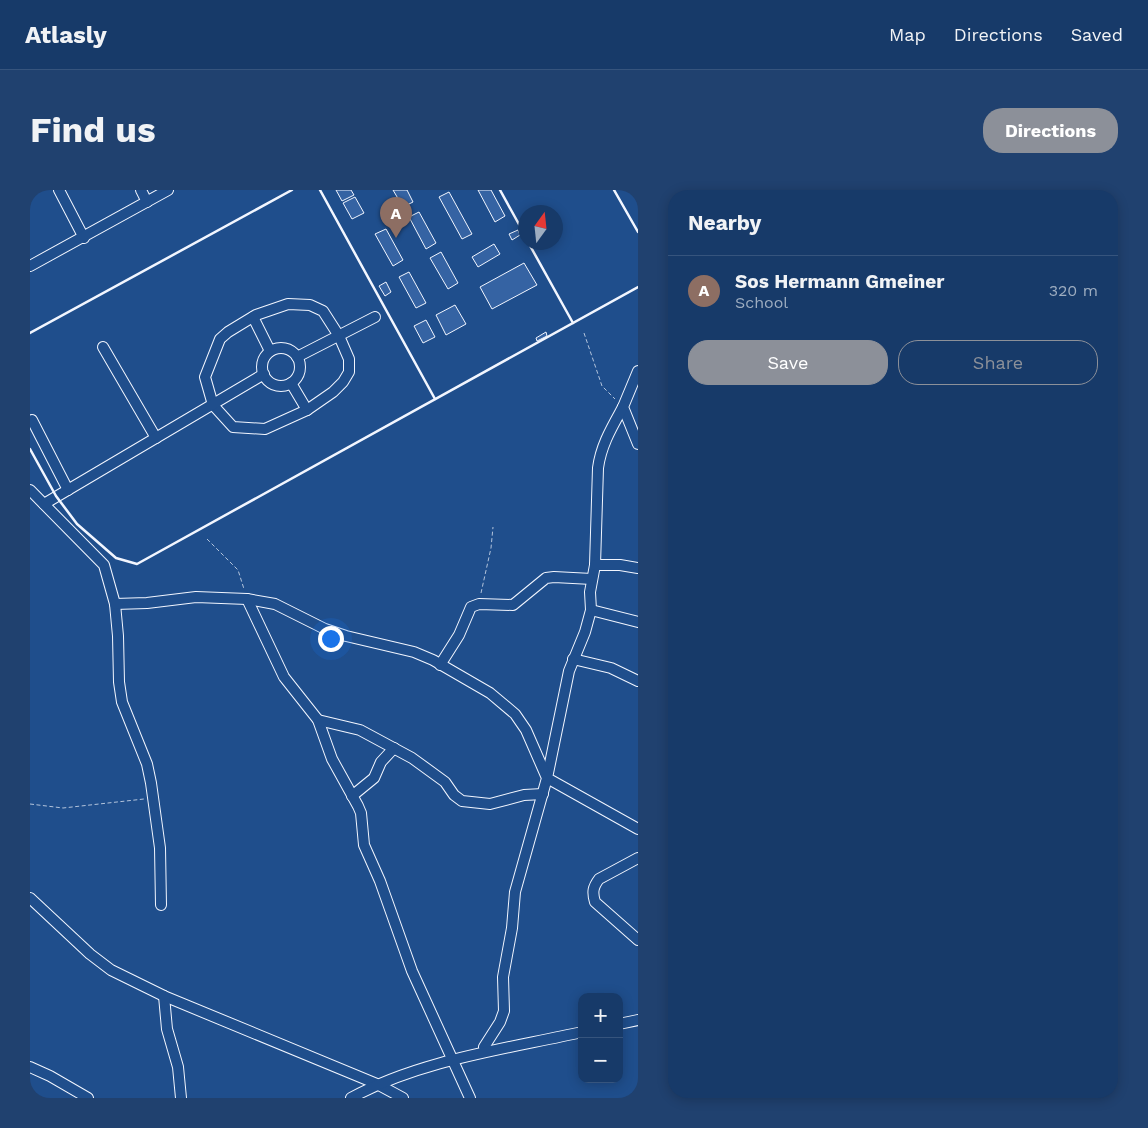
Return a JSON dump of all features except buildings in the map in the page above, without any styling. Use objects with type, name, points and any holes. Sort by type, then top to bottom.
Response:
[{"type":"street","points":[[59,190],[84,238]]},
{"type":"street","points":[[141,190],[147,202]]},
{"type":"street","points":[[30,266],[84,238],[168,190]]},
{"type":"street","points":[[288,304],[310,305],[324,311],[339,336],[349,359],[349,372],[343,382],[333,392],[307,410],[265,429],[233,427],[213,405],[204,377],[220,339],[252,317],[288,304]]},
{"type":"street","points":[[252,317],[270,352]]},
{"type":"street","points":[[297,357],[375,317]]},
{"type":"street","points":[[104,347],[156,438]]},
{"type":"street","points":[[282,348],[288,349],[297,357],[300,362],[298,374],[290,383],[279,386],[273,384],[264,374],[263,362],[270,352],[282,348]]},
{"type":"street","points":[[484,1047],[500,1022],[504,1011],[503,977],[512,928],[515,892],[547,778],[573,659],[585,632],[591,610],[590,592],[595,565],[599,455],[623,407],[638,371]]},
{"type":"street","points":[[44,504],[264,374]]},
{"type":"street","points":[[290,383],[307,410]]},
{"type":"street","points":[[623,407],[638,444]]},
{"type":"street","points":[[32,420],[68,490]]},
{"type":"street","points":[[30,490],[104,565],[115,604],[119,682],[122,702],[147,764],[153,798],[160,848],[161,905]]},
{"type":"street","points":[[595,565],[620,565],[638,568]]},
{"type":"street","points":[[440,665],[459,635],[469,609],[473,606],[479,604],[514,605],[542,580],[550,577],[592,579]]},
{"type":"street","points":[[115,604],[146,603],[196,597],[247,599],[275,604],[346,636],[414,652],[490,693],[515,714],[526,730],[547,778],[638,829]]},
{"type":"street","points":[[247,599],[284,677],[318,720],[332,759],[361,813],[363,841],[380,881],[412,971],[470,1098]]},
{"type":"street","points":[[591,610],[638,622]]},
{"type":"street","points":[[573,659],[610,668],[638,681]]},
{"type":"street","points":[[318,720],[360,730],[412,758],[435,773],[462,802],[490,804],[524,795],[543,794]]},
{"type":"street","points":[[352,796],[372,780],[381,762],[394,748]]},
{"type":"street","points":[[638,858],[599,879],[594,885],[593,894],[595,902],[638,940]]},
{"type":"street","points":[[30,898],[90,954],[111,970],[164,996],[377,1084],[403,1098]]},
{"type":"street","points":[[164,996],[167,1029],[178,1067],[181,1098]]},
{"type":"street","points":[[623,1023],[638,1020]]},
{"type":"street","points":[[351,1098],[377,1084],[453,1060],[578,1033]]},
{"type":"street","points":[[30,1067],[88,1098]]},
{"type":"path","points":[[584,334],[602,386],[623,407]]},
{"type":"path","points":[[479,604],[491,548],[493,527]]},
{"type":"path","points":[[206,538],[238,570],[247,599]]},
{"type":"path","points":[[30,804],[63,808],[153,798]]},
{"type":"wall","points":[[30,333],[292,190]]},
{"type":"wall","points":[[320,190],[435,399]]},
{"type":"wall","points":[[500,190],[518,223]]},
{"type":"wall","points":[[614,190],[638,232]]},
{"type":"wall","points":[[532,250],[573,323]]},
{"type":"wall","points":[[30,449],[56,496],[77,524],[116,558],[137,564],[638,287]]},
{"type":"place","name":"Sos Hermann Gmeiner","points":[[396,238]]}]
